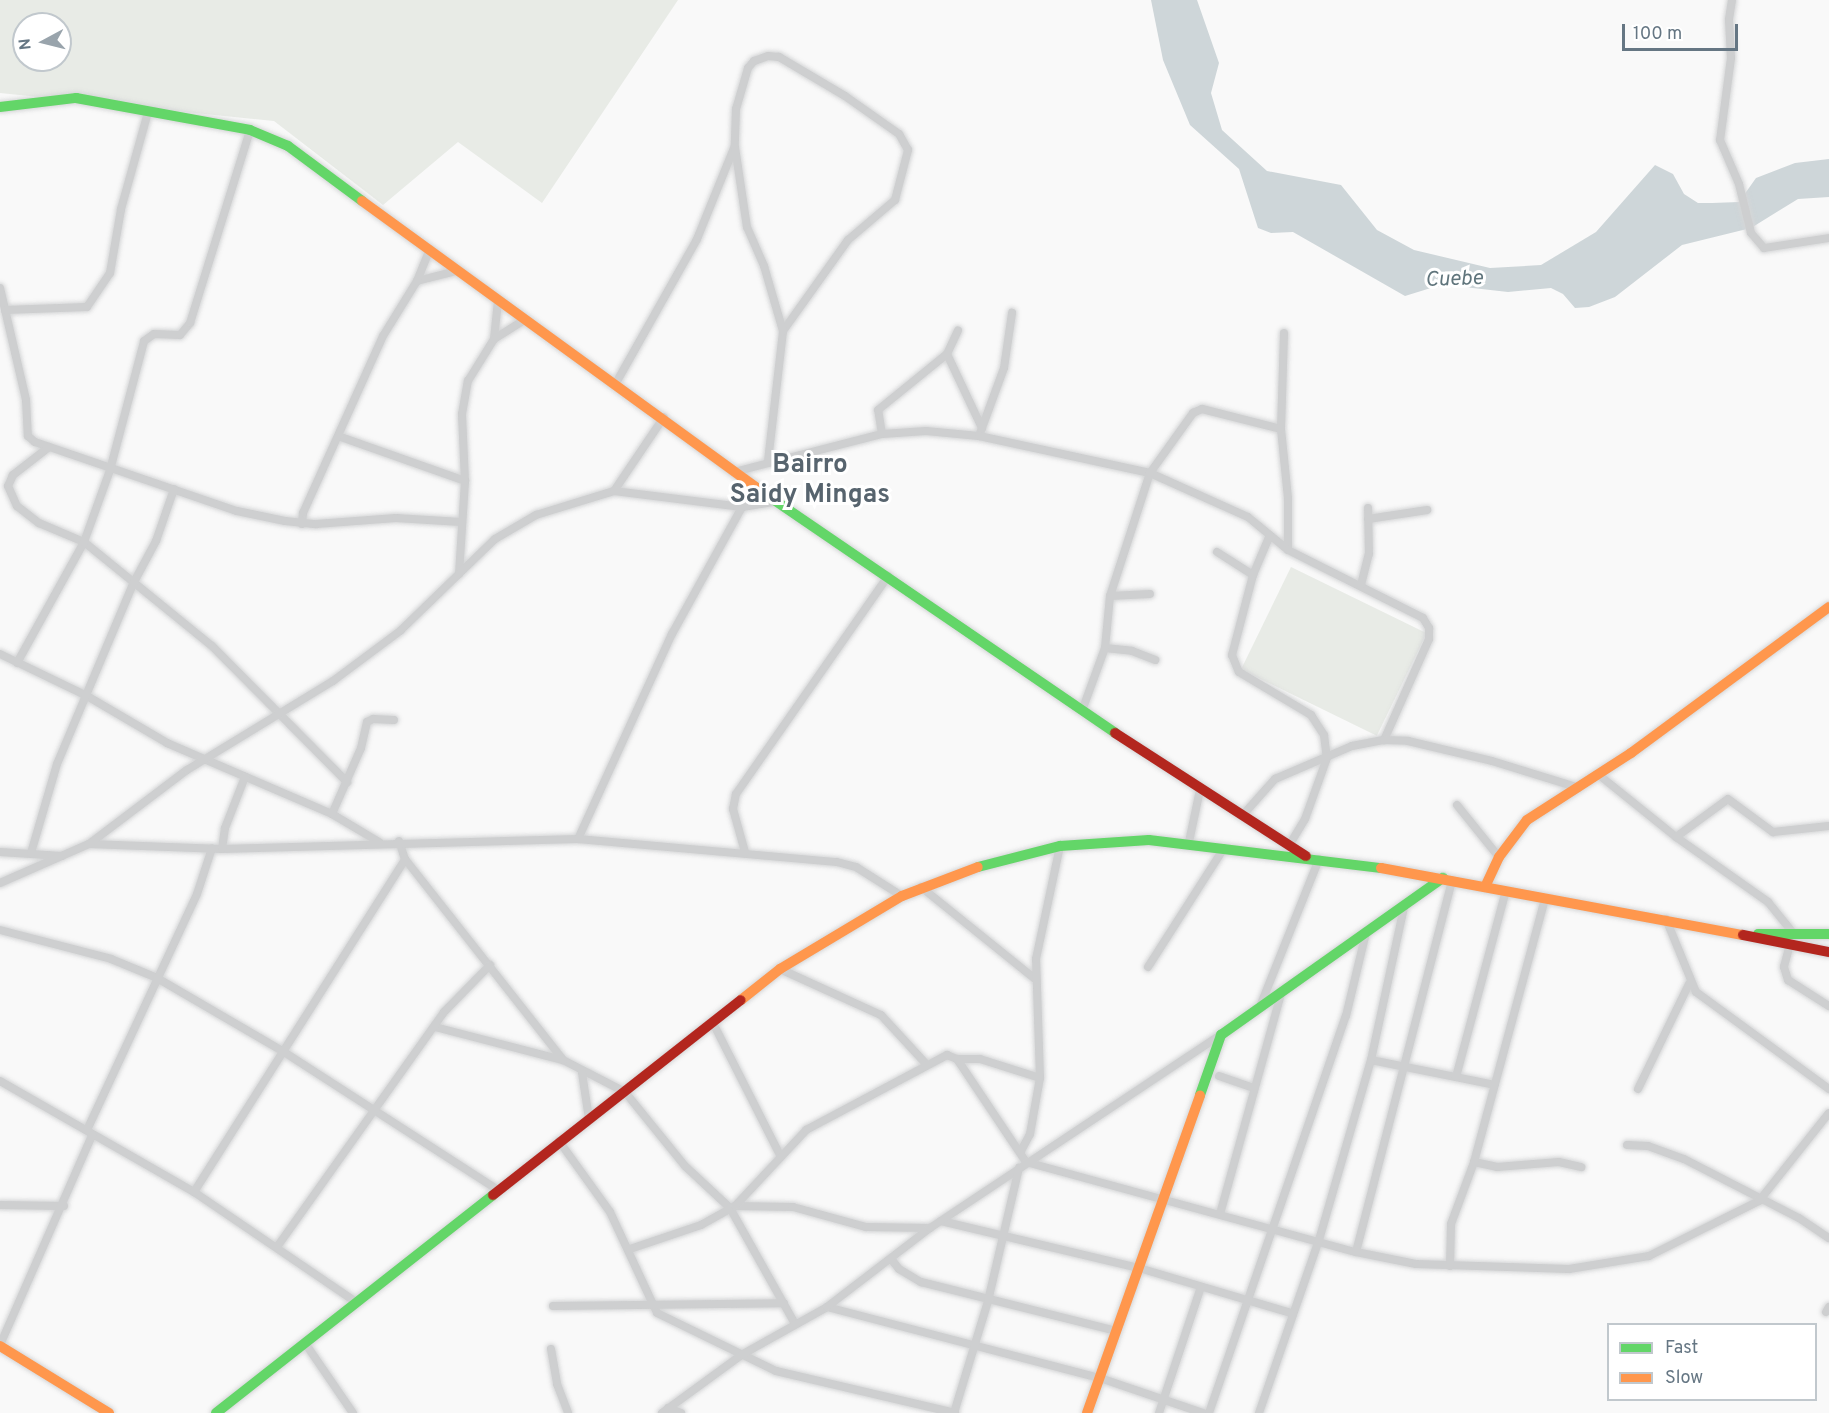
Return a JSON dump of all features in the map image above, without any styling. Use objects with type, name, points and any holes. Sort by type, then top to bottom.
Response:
[{"type":"street","points":[[1732,0],[1729,20],[1731,58],[1719,130],[1722,147],[1739,184],[1751,233],[1764,248],[1829,238]]},
{"type":"street","points":[[768,460],[783,331],[764,266],[747,227],[735,147],[736,109],[748,68],[754,61],[768,56],[779,57],[845,96],[906,143],[906,165],[895,200],[849,240],[783,331]]},
{"type":"street","points":[[0,107],[64,97],[250,130],[288,146],[429,252],[664,417],[775,502],[1083,708],[1200,790],[1306,856]]},
{"type":"street","points":[[5,310],[87,308],[110,273],[121,209],[148,112]]},
{"type":"street","points":[[17,663],[84,542],[110,470],[144,342],[154,334],[180,335],[190,323],[250,130]]},
{"type":"street","points":[[616,383],[697,239],[735,147]]},
{"type":"street","points":[[302,524],[303,513],[383,336],[417,280],[429,252]]},
{"type":"street","points":[[417,280],[456,271]]},
{"type":"street","points":[[0,288],[26,400],[28,436],[110,470],[237,511],[285,521],[302,524],[396,518],[461,522]]},
{"type":"street","points":[[459,574],[465,481],[462,414],[468,381],[494,339],[498,301]]},
{"type":"street","points":[[979,436],[1004,368],[1012,313]]},
{"type":"street","points":[[494,339],[524,320]]},
{"type":"street","points":[[882,434],[878,410],[947,354],[958,330]]},
{"type":"street","points":[[1284,333],[1281,429],[1288,498],[1288,550]]},
{"type":"street","points":[[947,354],[982,428]]},
{"type":"street","points":[[1083,708],[1105,648],[1110,596],[1150,473],[1197,409],[1281,429]]},
{"type":"street","points":[[614,491],[664,417]]},
{"type":"street","points":[[734,472],[768,460],[882,434],[926,431],[979,436],[1150,473],[1248,517],[1288,550],[1362,585],[1423,618],[1429,628],[1429,639],[1384,740]]},
{"type":"street","points":[[338,436],[465,481]]},
{"type":"street","points":[[50,447],[13,475],[9,494],[17,506],[39,523],[84,542],[212,646],[339,771],[347,782]]},
{"type":"street","points":[[31,853],[57,764],[134,582],[156,541],[174,489]]},
{"type":"street","points":[[0,883],[89,844],[119,817],[205,760],[281,716],[400,631],[495,539],[521,523],[567,503],[614,491],[742,507],[775,502]]},
{"type":"street","points":[[578,838],[672,634],[742,507]]},
{"type":"street","points":[[1362,585],[1368,555],[1368,508]]},
{"type":"street","points":[[1368,519],[1427,510]]},
{"type":"street","points":[[285,521],[303,513]]},
{"type":"street","points":[[1270,535],[1253,575],[1232,655],[1239,672],[1311,715],[1324,735],[1326,758],[1305,819],[1290,844]]},
{"type":"street","points":[[1217,552],[1253,575]]},
{"type":"street","points":[[745,852],[732,809],[736,794],[888,576]]},
{"type":"street","points":[[1110,596],[1150,594]]},
{"type":"street","points":[[1485,887],[1498,857],[1527,820],[1599,775],[1829,607]]},
{"type":"street","points":[[1105,648],[1132,651],[1155,660]]},
{"type":"street","points":[[0,654],[87,696],[167,743],[332,814],[380,843]]},
{"type":"street","points":[[332,814],[353,770],[367,722],[373,718],[394,720]]},
{"type":"street","points":[[1242,816],[1275,779],[1352,746],[1384,740],[1408,741],[1481,759],[1580,788]]},
{"type":"street","points":[[339,771],[353,770]]},
{"type":"street","points":[[1599,775],[1676,837],[1768,902],[1793,933]]},
{"type":"street","points":[[222,849],[225,828],[245,777]]},
{"type":"street","points":[[1189,842],[1200,790]]},
{"type":"street","points":[[1676,837],[1728,799],[1773,832],[1829,826]]},
{"type":"street","points":[[1457,805],[1498,857]]},
{"type":"street","points":[[89,844],[222,849],[399,841],[578,838],[837,862],[856,867],[902,896]]},
{"type":"street","points":[[216,1413],[780,969],[902,896],[970,869],[1060,846],[1149,840],[1189,842],[1306,856],[1447,879],[1545,899],[1666,919],[1829,952]]},
{"type":"street","points":[[399,841],[405,859],[563,1060],[582,1073],[625,1092],[686,1166],[732,1207],[795,1324]]},
{"type":"street","points":[[1021,1151],[1030,1134],[1040,1078],[1035,980],[1040,937],[1060,846]]},
{"type":"street","points":[[109,1413],[0,1345],[64,1206],[89,1133],[157,978],[197,894],[212,848]]},
{"type":"street","points":[[1148,968],[1224,848]]},
{"type":"street","points":[[0,852],[64,856]]},
{"type":"street","points":[[194,1192],[405,859]]},
{"type":"street","points":[[1261,1004],[1320,859]]},
{"type":"street","points":[[665,1411],[743,1353],[827,1307],[892,1260],[930,1228],[1026,1162],[1221,1035],[1282,989],[1447,879]]},
{"type":"street","points":[[1356,1252],[1404,1067],[1447,879]]},
{"type":"street","points":[[921,888],[1035,980]]},
{"type":"street","points":[[1456,1077],[1506,891]]},
{"type":"street","points":[[1450,1266],[1451,1224],[1474,1161],[1545,899]]},
{"type":"street","points":[[1259,1413],[1291,1313],[1319,1240],[1371,1060],[1404,908]]},
{"type":"street","points":[[1666,919],[1689,984],[1716,1007],[1829,1089]]},
{"type":"street","points":[[0,930],[100,956],[157,978],[284,1052],[498,1190]]},
{"type":"street","points":[[1209,1413],[1346,1016],[1366,933]]},
{"type":"street","points":[[1793,933],[1784,967],[1788,980],[1829,1006]]},
{"type":"street","points":[[1742,935],[1829,934]]},
{"type":"street","points":[[277,1247],[373,1109],[435,1027],[490,965]]},
{"type":"street","points":[[780,969],[881,1015],[926,1064]]},
{"type":"street","points":[[1638,1089],[1689,984]]},
{"type":"street","points":[[1220,1214],[1282,989]]},
{"type":"street","points":[[713,1023],[780,1155]]},
{"type":"street","points":[[435,1027],[563,1060]]},
{"type":"street","points":[[1087,1413],[1221,1035]]},
{"type":"street","points":[[630,1249],[701,1225],[732,1207],[806,1130],[926,1064],[947,1055],[957,1059],[980,1059],[1040,1078]]},
{"type":"street","points":[[957,1059],[1021,1151],[1026,1162]]},
{"type":"street","points":[[1371,1060],[1495,1085]]},
{"type":"street","points":[[582,1073],[589,1119]]},
{"type":"street","points":[[1219,1076],[1253,1089]]},
{"type":"street","points":[[0,1081],[194,1192],[356,1302]]},
{"type":"street","points":[[1026,1162],[1274,1230],[1319,1240],[1356,1252],[1416,1264],[1450,1266],[1499,1264],[1569,1269],[1617,1264],[1649,1256],[1759,1201],[1829,1113]]},
{"type":"street","points":[[559,1141],[610,1212],[630,1249],[649,1304],[657,1313],[776,1371],[954,1413],[988,1301],[1005,1236],[1019,1168]]},
{"type":"street","points":[[1626,1145],[1648,1146],[1684,1159],[1759,1201],[1800,1218],[1829,1238]]},
{"type":"street","points":[[1474,1161],[1497,1167],[1558,1162],[1581,1167]]},
{"type":"street","points":[[0,1205],[64,1206]]},
{"type":"street","points":[[732,1207],[793,1207],[866,1227],[930,1228]]},
{"type":"street","points":[[941,1221],[1139,1268],[1291,1313]]},
{"type":"street","points":[[892,1260],[915,1280],[988,1301],[1116,1330]]},
{"type":"street","points":[[1159,1413],[1201,1287]]},
{"type":"street","points":[[553,1306],[784,1303]]},
{"type":"street","points":[[827,1307],[1100,1378],[1203,1413]]},
{"type":"street","points":[[304,1343],[353,1413]]},
{"type":"street","points":[[551,1349],[557,1384],[568,1413]]},
{"type":"street","points":[[665,1411],[681,1413]]},
{"type":"shaded area","points":[[0,0],[678,0],[542,203],[458,142],[383,205],[274,121],[0,93]]},
{"type":"shaded area","points":[[1291,567],[1427,633],[1377,736],[1241,669]]},
{"type":"water","name":"Cuebe","points":[[1151,0],[1197,0],[1219,63],[1211,93],[1222,130],[1267,171],[1341,185],[1377,230],[1414,250],[1490,268],[1541,265],[1596,232],[1655,165],[1673,174],[1684,194],[1698,203],[1712,203],[1739,202],[1756,178],[1795,163],[1829,159],[1829,197],[1798,199],[1751,228],[1682,245],[1615,297],[1589,307],[1575,308],[1563,294],[1551,288],[1508,292],[1455,286],[1434,287],[1405,296],[1293,232],[1271,233],[1258,228],[1239,169],[1190,125],[1163,60]]},
{"type":"traffic: fast","points":[[0,107],[76,98],[250,130],[288,146],[362,201]]},
{"type":"traffic: fast","points":[[755,487],[1115,733]]},
{"type":"traffic: fast","points":[[978,867],[1060,846],[1149,840],[1381,868]]},
{"type":"traffic: fast","points":[[1200,1095],[1221,1035],[1443,878]]},
{"type":"traffic: fast","points":[[1758,934],[1829,934]]},
{"type":"traffic: fast","points":[[216,1413],[493,1195]]},
{"type":"traffic: slow","points":[[362,201],[755,487]]},
{"type":"traffic: slow","points":[[1485,887],[1499,857],[1527,820],[1631,753],[1829,607]]},
{"type":"traffic: slow","points":[[741,1000],[780,969],[902,896],[978,867]]},
{"type":"traffic: slow","points":[[1381,868],[1743,935]]},
{"type":"traffic: slow","points":[[1087,1413],[1200,1095]]},
{"type":"traffic: slow","points":[[0,1346],[109,1413]]},
{"type":"traffic: jam","points":[[1115,733],[1306,856]]},
{"type":"traffic: jam","points":[[1743,935],[1829,952]]},
{"type":"traffic: jam","points":[[493,1195],[741,1000]]},
{"type":"district","name":"Bairro Saidy Mingas","points":[[810,481]]}]
